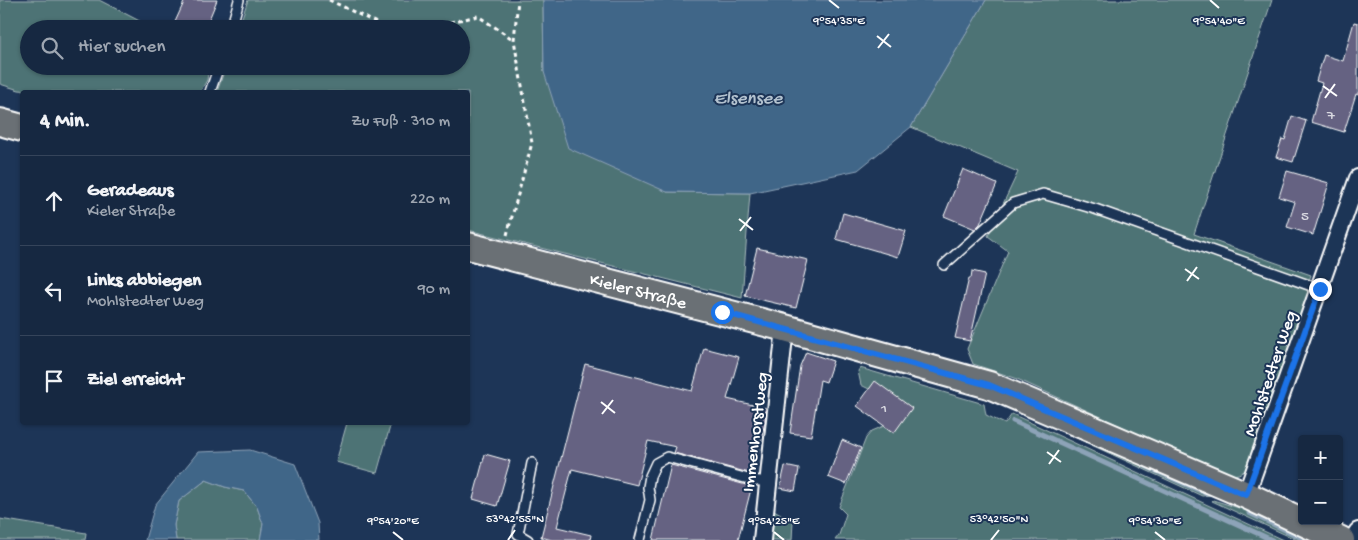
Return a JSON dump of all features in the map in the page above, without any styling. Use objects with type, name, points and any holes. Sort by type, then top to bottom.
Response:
[{"type":"main road","points":[[0,122],[20,127]]},
{"type":"main road","name":"Kieler Straße","points":[[470,247],[786,328],[989,385],[1246,495],[1341,540]]},
{"type":"street","name":"Mohlstedter Weg","points":[[1246,495],[1358,178]]},
{"type":"street","name":"Immenhorstweg","points":[[762,540],[786,328]]},
{"type":"street","points":[[1352,540],[1358,532]]},
{"type":"lane","points":[[233,20],[239,0]]},
{"type":"lane","points":[[211,90],[216,75]]},
{"type":"lane","points":[[944,265],[1013,203],[1043,194],[1095,209],[1320,289]]},
{"type":"lane","points":[[640,540],[650,500],[648,487],[650,476],[656,463],[667,457],[752,480],[768,482]]},
{"type":"lane","points":[[528,540],[518,534],[532,463]]},
{"type":"path","points":[[329,0],[371,20]]},
{"type":"path","points":[[502,255],[532,143],[514,40],[518,0]]},
{"type":"path","points":[[460,20],[478,16],[514,40]]},
{"type":"green space","points":[[0,0],[99,0],[138,20],[20,20],[20,75],[208,75],[201,90],[20,90],[0,84]]},
{"type":"green space","points":[[248,0],[543,0],[544,72],[667,192],[750,193],[742,298],[470,230],[470,90],[218,90],[223,75],[470,75],[470,20],[241,20]]},
{"type":"green space","points":[[986,0],[1272,0],[1194,234],[1311,275],[1306,289],[1310,296],[1248,468],[1241,473],[1236,475],[1227,474],[1015,378],[973,364],[967,349],[1008,251],[988,236],[1018,172],[911,127]]},
{"type":"green space","points":[[860,368],[984,404],[986,415],[1005,424],[1012,414],[1283,540],[835,540],[839,535],[846,514],[839,507],[866,438],[872,431],[884,426],[894,433],[869,389],[861,385],[858,371]]},
{"type":"green space","points":[[994,400],[1212,495],[1202,496]]},
{"type":"green space","points":[[346,425],[390,425],[377,473],[336,462]]},
{"type":"green space","points":[[206,480],[244,491],[257,507],[263,524],[260,540],[176,540],[174,525],[179,501]]},
{"type":"green space","points":[[1213,500],[1239,508],[1243,506],[1320,540],[1297,540]]},
{"type":"green space","points":[[774,510],[793,521],[792,540],[770,540]]},
{"type":"green space","points":[[0,519],[86,533],[85,540],[0,540]]},
{"type":"water","name":"Elsensee","points":[[543,0],[986,0],[911,127],[858,170],[750,193],[667,192],[568,148],[544,72]]},
{"type":"water","points":[[250,450],[295,464],[318,523],[319,540],[260,540],[263,524],[257,507],[244,491],[206,480],[179,501],[174,525],[176,540],[145,540],[155,505],[198,452]]},
{"type":"building","points":[[185,0],[217,0],[209,20],[176,20]]},
{"type":"building","points":[[1354,22],[1358,23],[1358,95],[1356,94],[1344,132],[1311,122],[1322,83],[1316,81],[1324,55],[1343,61]]},
{"type":"building","points":[[1292,116],[1306,121],[1293,162],[1276,157],[1282,139],[1285,140]]},
{"type":"building","points":[[963,169],[997,184],[980,224],[975,229],[944,216]]},
{"type":"building","points":[[1287,171],[1329,183],[1313,235],[1287,227],[1295,202],[1279,197]]},
{"type":"building","points":[[843,213],[906,231],[898,257],[836,239]]},
{"type":"building","points":[[757,248],[808,260],[796,308],[745,296]]},
{"type":"building","points":[[972,271],[985,274],[970,341],[955,338]]},
{"type":"building","points":[[704,348],[739,357],[727,399],[766,408],[765,422],[753,474],[674,453],[676,447],[648,441],[637,485],[572,469],[557,527],[591,535],[590,540],[552,540],[541,537],[585,364],[692,391]]},
{"type":"building","points":[[806,352],[833,361],[826,382],[820,380],[811,436],[790,433],[800,366]]},
{"type":"building","points":[[875,381],[912,408],[894,433],[857,406]]},
{"type":"building","points":[[842,440],[861,448],[846,484],[828,477]]},
{"type":"building","points":[[485,454],[510,461],[497,506],[473,499]]},
{"type":"building","points":[[671,465],[750,486],[749,489],[751,489],[738,540],[653,540]]},
{"type":"building","points":[[785,466],[799,469],[795,491],[780,488]]},
{"type":"waterway","points":[[1013,421],[1272,540]]},
{"type":"waterway","points":[[1145,466],[1205,493]]},
{"type":"waterway","points":[[1249,513],[1306,540]]},
{"type":"route","points":[[722,312],[989,385],[1246,495],[1320,289]]}]
